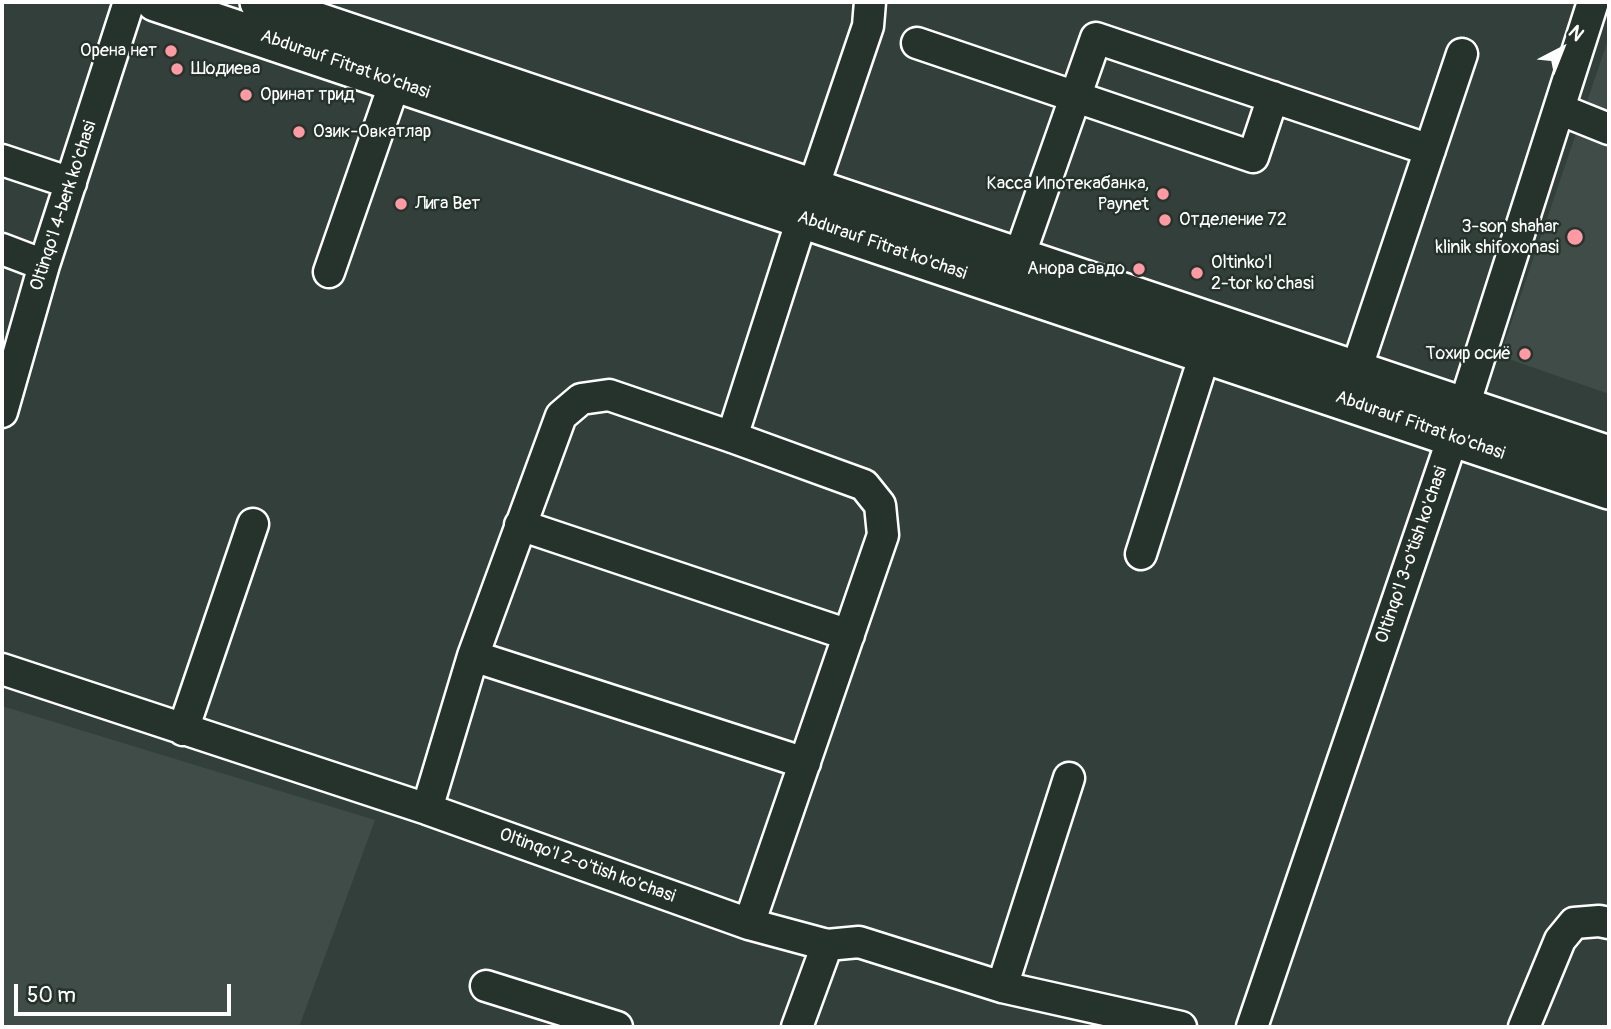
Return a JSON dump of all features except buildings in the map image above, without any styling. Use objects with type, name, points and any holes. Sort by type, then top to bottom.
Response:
[{"type":"main road","name":"Abdurauf Fitrat ko'chasi","points":[[155,2],[395,82],[807,203],[1019,257],[1356,370],[1458,422],[1609,490]]},
{"type":"main road","name":"Abdurauf Fitrat ko'chasi","points":[[259,2],[324,12],[807,203],[1205,354],[1458,422],[1609,455]]},
{"type":"street","name":"Oltinqo'l 4-berk ko'chasi","points":[[2,412],[44,265],[129,2]]},
{"type":"street","points":[[732,437],[807,203],[868,26],[870,2]]},
{"type":"street","name":"Oltinqo'l 3-o'tish ko'chasi","points":[[1252,1027],[1458,422],[1593,2]]},
{"type":"street","points":[[1019,257],[1096,38],[1430,150]]},
{"type":"street","points":[[917,44],[1254,157],[1273,97]]},
{"type":"street","points":[[1356,370],[1462,54]]},
{"type":"street","points":[[329,272],[395,82]]},
{"type":"street","points":[[1559,109],[1609,129]]},
{"type":"street","points":[[2,160],[71,183]]},
{"type":"street","points":[[2,249],[44,265]]},
{"type":"street","points":[[1141,554],[1205,354]]},
{"type":"street","points":[[427,809],[472,656],[561,416],[582,399],[609,395],[732,437],[864,485],[880,505],[883,535],[749,924]]},
{"type":"street","points":[[183,730],[253,524]]},
{"type":"street","points":[[520,526],[849,635]]},
{"type":"street","points":[[472,656],[805,762]]},
{"type":"street","name":"Oltinqo'l 2-o'tish ko'chasi","points":[[2,669],[427,809],[749,924],[827,946],[859,942],[1002,987],[1181,1027]]},
{"type":"street","points":[[1002,987],[1069,778]]},
{"type":"street","points":[[1524,1027],[1560,940],[1574,923],[1609,923]]},
{"type":"street","points":[[797,1027],[827,946]]},
{"type":"street","points":[[486,986],[617,1027]]},
{"type":"shaded area","name":"3-son shahar klinik shifoxonasi","points":[[1609,37],[1609,394],[1500,356]]},
{"type":"shaded area","points":[[2,706],[375,820],[299,1027],[2,1027]]},
{"type":"place","name":"Орена нет","points":[[171,51]]},
{"type":"place","name":"Шодиева","points":[[177,69]]},
{"type":"place","name":"Оринат трид","points":[[246,95]]},
{"type":"place","name":"Озик-Овкатлар","points":[[299,132]]},
{"type":"place","name":"Касса Ипотекабанка, Paynet","points":[[1163,194]]},
{"type":"place","name":"Лига Вет","points":[[401,204]]},
{"type":"place","name":"Отделение 72","points":[[1165,220]]},
{"type":"place","name":"3-son shahar klinik shifoxonasi","points":[[1575,237]]},
{"type":"place","name":"Анора савдо","points":[[1139,269]]},
{"type":"place","name":"Oltinko'l 2-tor ko'chasi","points":[[1197,273]]},
{"type":"place","name":"Тохир осиё","points":[[1525,354]]}]
